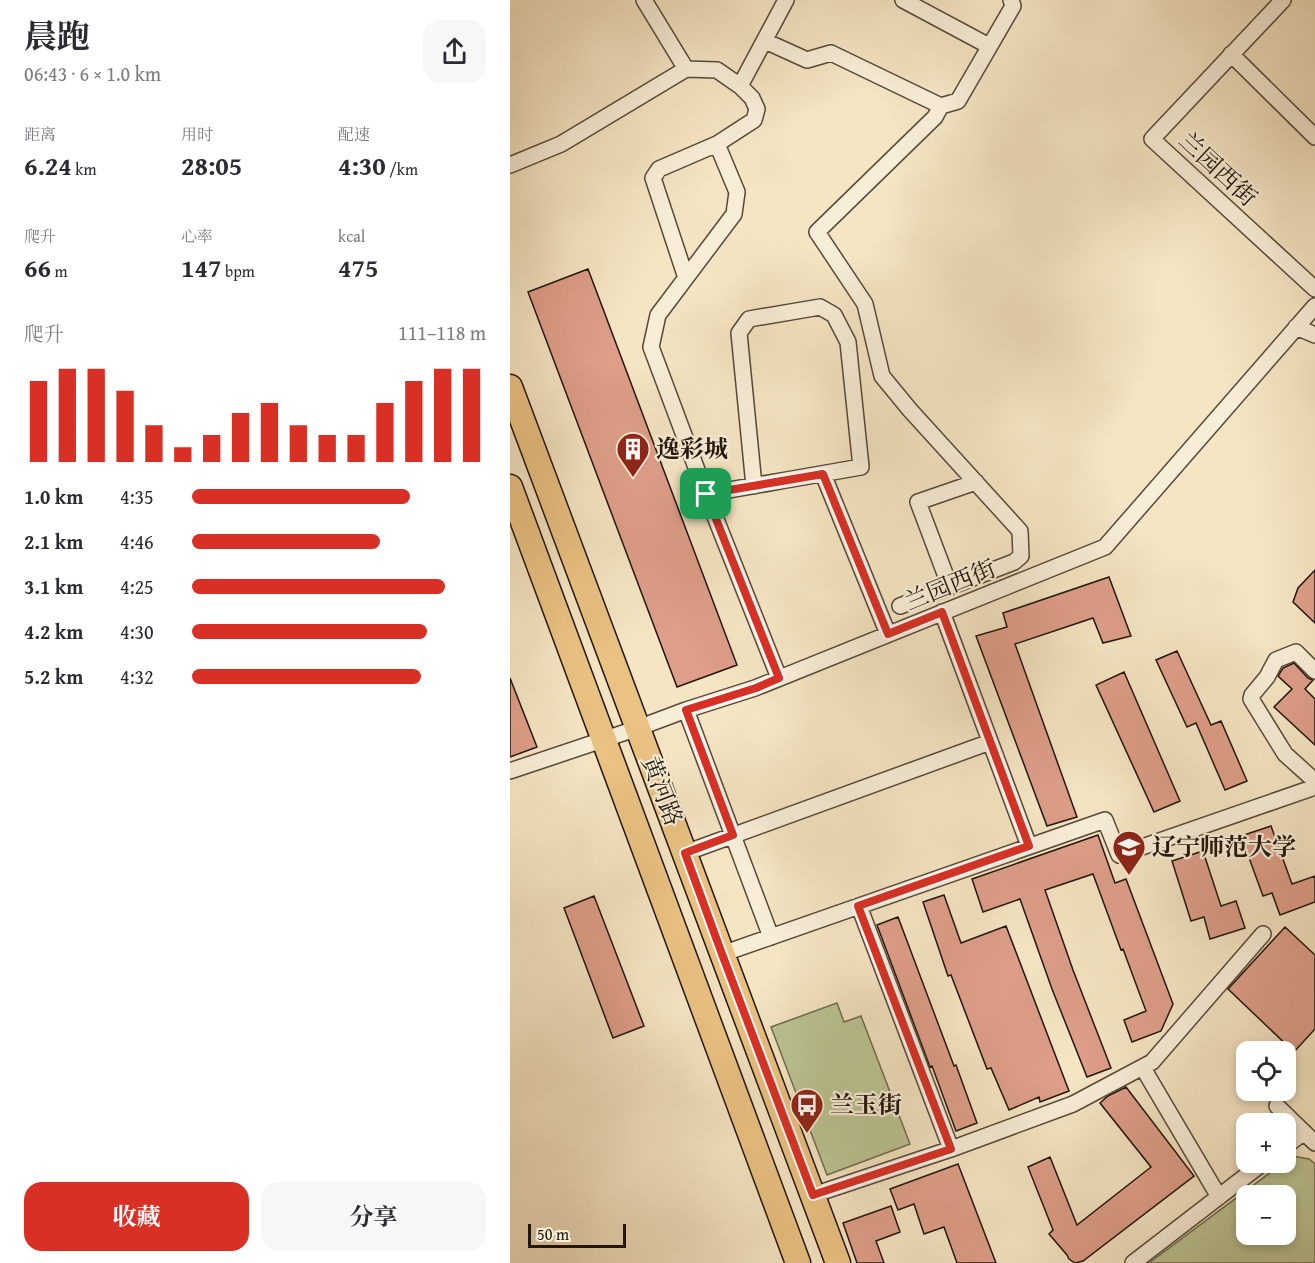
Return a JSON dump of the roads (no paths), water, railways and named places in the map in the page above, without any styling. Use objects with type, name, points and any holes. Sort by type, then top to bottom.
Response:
[{"type":"main road","name":"黄河路","points":[[510,387],[838,1263]]},
{"type":"main road","name":"黄河路","points":[[510,487],[798,1263]]},
{"type":"street","points":[[644,0],[686,69]]},
{"type":"street","points":[[740,87],[786,0]]},
{"type":"street","points":[[903,0],[989,46]]},
{"type":"street","points":[[765,41],[807,60],[831,53],[941,106],[957,101],[1013,6],[1011,0]]},
{"type":"street","name":"兰园西街","points":[[1283,0],[1152,139],[1315,289]]},
{"type":"street","points":[[1231,54],[1315,137]]},
{"type":"street","points":[[510,165],[561,144],[686,69],[717,70],[752,98],[757,109],[754,120],[717,144],[659,169],[653,178],[686,278]]},
{"type":"street","points":[[900,606],[1014,562],[1021,556],[1020,531],[882,376],[865,304],[817,232],[935,117],[941,106]]},
{"type":"street","points":[[717,144],[737,192],[734,214],[658,315],[651,347],[779,678]]},
{"type":"street","name":"兰园西街","points":[[510,771],[756,688],[1105,547],[1315,306]]},
{"type":"street","points":[[706,494],[753,486],[823,474],[861,467],[848,342],[834,315],[820,307],[749,320],[739,333],[753,486]]},
{"type":"street","points":[[1296,327],[1315,335]]},
{"type":"street","points":[[823,474],[888,634]]},
{"type":"street","points":[[950,587],[918,502],[976,482]]},
{"type":"street","points":[[942,612],[1029,846]]},
{"type":"street","points":[[1315,671],[1296,652],[1285,655],[1276,660],[1251,699],[1285,754],[1315,781]]},
{"type":"street","points":[[686,710],[771,937]]},
{"type":"street","points":[[685,853],[990,742]]},
{"type":"street","points":[[722,954],[1105,820],[1119,855],[1315,787]]},
{"type":"street","points":[[858,906],[951,1149]]},
{"type":"street","points":[[813,1195],[951,1149],[1073,1104],[1143,1068],[1152,1062],[1263,934]]},
{"type":"street","points":[[1143,1068],[1219,1197]]},
{"type":"street","points":[[1277,1106],[1310,1137]]},
{"type":"street","points":[[1133,1263],[1250,1173]]},
{"type":"place","name":"逸彩城","points":[[633,478]]},
{"type":"place","name":"辽宁师范大学","points":[[1129,876]]},
{"type":"place","name":"兰玉街","points":[[807,1134]]}]
